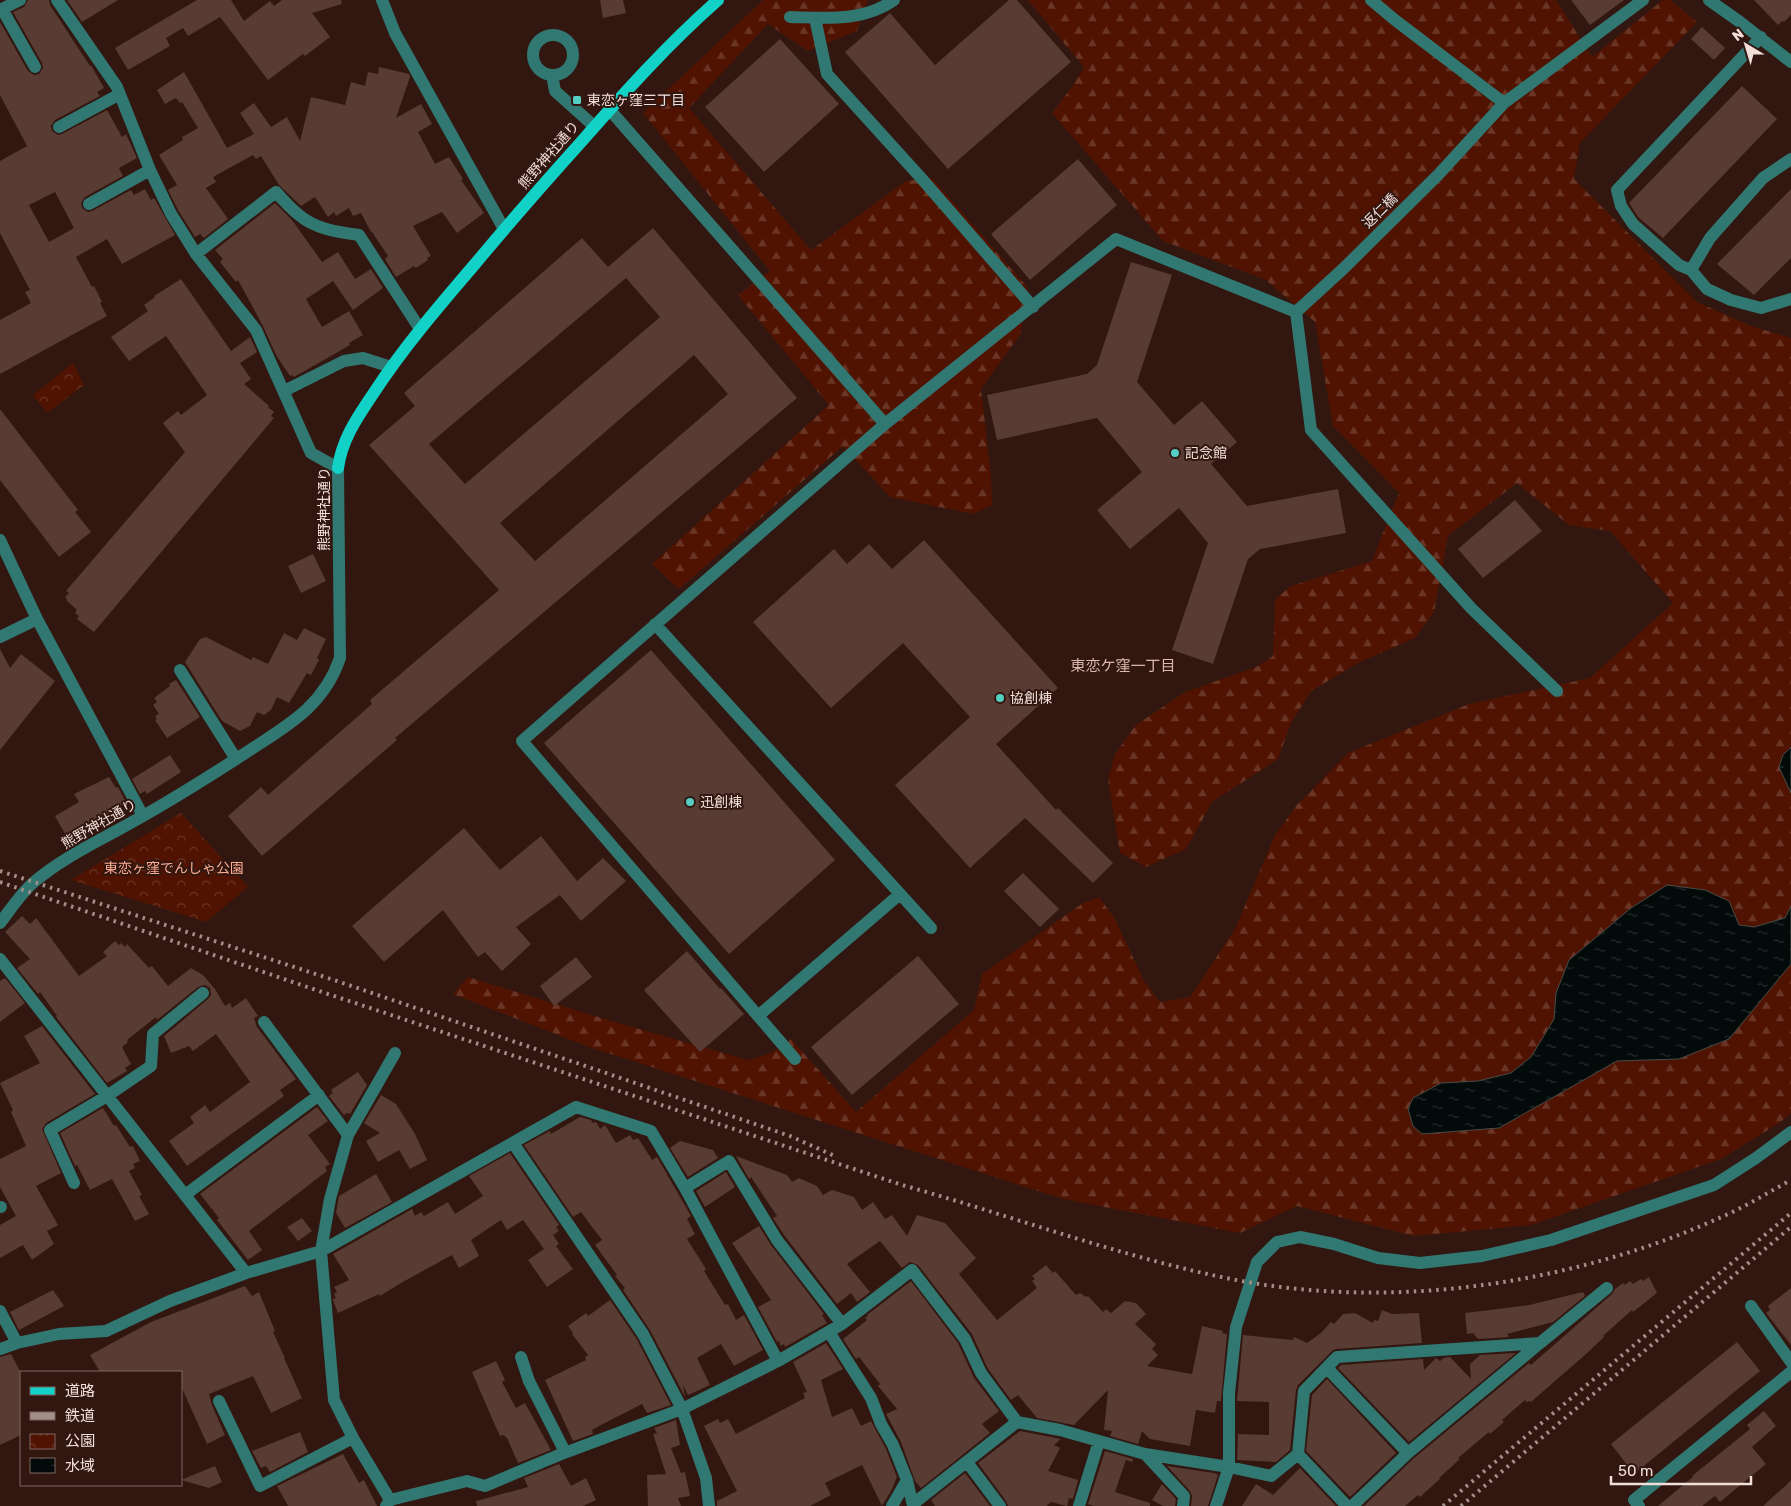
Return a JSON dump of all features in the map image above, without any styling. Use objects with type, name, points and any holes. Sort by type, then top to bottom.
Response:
[{"type":"main road","name":"熊野神社通り","points":[[338,468],[340,452],[349,430],[391,367],[420,328],[594,126],[670,46],[718,0]]},
{"type":"street","points":[[20,0],[1,10],[35,67]]},
{"type":"street","points":[[56,0],[117,87],[150,170],[171,214],[196,254],[256,330],[311,453],[338,468]]},
{"type":"street","points":[[382,0],[395,33],[504,229]]},
{"type":"street","points":[[790,17],[836,19],[868,14],[894,0]]},
{"type":"street","points":[[1371,0],[1504,103]]},
{"type":"street","name":"返仁橋","points":[[1296,312],[1343,269],[1438,175],[1504,103],[1643,0]]},
{"type":"street","points":[[1709,0],[1791,62]]},
{"type":"street","points":[[815,18],[827,74],[922,179],[1033,307]]},
{"type":"street","points":[[1761,38],[1617,190],[1621,206],[1633,224],[1679,265],[1691,270],[1706,289],[1730,300],[1761,308],[1791,299]]},
{"type":"street","points":[[552,75],[555,91],[594,126]]},
{"type":"street","points":[[59,127],[120,94]]},
{"type":"street","points":[[609,110],[885,424]]},
{"type":"street","points":[[1691,270],[1710,238],[1763,178],[1791,159]]},
{"type":"street","points":[[88,204],[150,170]]},
{"type":"street","points":[[196,254],[276,192],[300,216],[318,226],[330,231],[359,235],[420,328]]},
{"type":"street","points":[[795,1059],[522,740],[885,424],[1116,239],[1296,312],[1311,430],[1471,608],[1557,691]]},
{"type":"street","points":[[284,390],[344,361],[363,358],[391,367]]},
{"type":"street","name":"熊野神社通り","points":[[0,923],[25,890],[45,874],[236,759],[307,710],[324,692],[338,666],[340,658],[338,468]]},
{"type":"street","points":[[0,540],[38,618],[143,816]]},
{"type":"street","points":[[0,637],[38,618]]},
{"type":"street","points":[[655,624],[930,928]]},
{"type":"street","points":[[180,670],[236,759]]},
{"type":"street","points":[[758,1016],[900,894]]},
{"type":"street","points":[[0,959],[246,1273]]},
{"type":"street","points":[[74,1183],[50,1130],[107,1096],[151,1066],[153,1034],[203,993]]},
{"type":"street","points":[[264,1022],[348,1136]]},
{"type":"street","points":[[395,1053],[348,1136],[330,1199],[321,1251],[334,1400],[388,1503],[467,1480],[485,1486],[565,1452],[682,1409],[778,1361],[829,1332],[912,1270],[966,1339],[980,1373],[1017,1422],[1060,1430],[1145,1454],[1229,1467],[1271,1476],[1298,1454],[1304,1391],[1336,1357],[1540,1343]]},
{"type":"street","points":[[185,1195],[319,1095]]},
{"type":"street","points":[[0,1350],[17,1342],[58,1334],[106,1330],[170,1301],[246,1273],[321,1251],[576,1107],[651,1132],[684,1188],[778,1361]]},
{"type":"street","points":[[1216,1506],[1229,1467],[1229,1393],[1236,1327],[1257,1262],[1277,1242],[1300,1238],[1334,1244],[1378,1258],[1420,1263],[1482,1256],[1551,1240],[1714,1185],[1756,1158],[1791,1132]]},
{"type":"street","points":[[513,1144],[643,1334],[682,1409],[706,1478],[709,1506]]},
{"type":"street","points":[[684,1188],[729,1161],[777,1240],[842,1324]]},
{"type":"street","points":[[1352,1506],[1408,1453],[1607,1288]]},
{"type":"street","points":[[1751,1306],[1791,1362]]},
{"type":"street","points":[[0,1311],[17,1342]]},
{"type":"street","points":[[829,1332],[871,1398],[907,1480],[913,1505],[1017,1422]]},
{"type":"street","points":[[521,1357],[529,1381],[565,1452]]},
{"type":"street","points":[[1327,1368],[1408,1453]]},
{"type":"street","points":[[1639,1506],[1634,1500],[1791,1372]]},
{"type":"street","points":[[219,1401],[260,1486],[353,1438]]},
{"type":"street","points":[[1079,1506],[1099,1441]]},
{"type":"street","points":[[1145,1454],[1184,1496],[1183,1506]]},
{"type":"street","points":[[1298,1454],[1347,1506]]},
{"type":"street","points":[[967,1462],[1000,1506]]},
{"type":"street","points":[[892,1506],[907,1480]]},
{"type":"green space","points":[[763,0],[868,0],[857,31],[808,51],[768,24],[689,108],[811,250],[906,181],[932,178],[1028,288],[1020,335],[981,389],[991,476],[992,505],[973,514],[890,497],[843,446],[679,589],[652,564],[829,405],[738,295],[770,271],[643,113]]},
{"type":"green space","points":[[1028,0],[1556,0],[1592,57],[1663,0],[1670,0],[1697,22],[1580,143],[1574,179],[1697,302],[1751,326],[1791,338],[1791,747],[1783,755],[1779,767],[1791,793],[1791,906],[1785,918],[1754,927],[1739,925],[1729,901],[1556,993],[1554,1019],[1531,1057],[1511,1073],[1478,1081],[1441,1083],[1499,1128],[1617,1061],[1679,1059],[1777,980],[1791,964],[1791,1113],[1779,1123],[1721,1159],[1531,1225],[1414,1236],[1297,1206],[1240,1233],[1063,1199],[589,1047],[453,994],[468,977],[748,1060],[771,1053],[791,1039],[856,1112],[974,1010],[982,974],[1083,903],[1099,897],[1115,919],[1144,981],[1160,1002],[1190,997],[1235,929],[1275,835],[1297,805],[1348,753],[1469,704],[1590,678],[1673,603],[1610,531],[1569,525],[1517,483],[1448,536],[1434,612],[1415,638],[1358,663],[1311,691],[1291,723],[1278,759],[1212,802],[1186,849],[1146,867],[1120,853],[1108,779],[1115,754],[1136,725],[1185,692],[1256,667],[1273,656],[1275,599],[1291,586],[1372,561],[1399,493],[1333,426],[1315,322],[1266,280],[1163,241],[1052,113],[1072,87],[1084,67]]},
{"type":"green space","points":[[73,363],[84,385],[47,413],[33,395]]},
{"type":"green space","name":"東恋ヶ窪でんしゃ公園","points":[[181,813],[248,887],[206,922],[71,880]]},
{"type":"water","points":[[1791,747],[1791,793],[1779,767],[1783,755]]},
{"type":"water","points":[[1667,885],[1705,890],[1729,901],[1739,925],[1754,927],[1785,918],[1791,906],[1791,964],[1729,1039],[1679,1059],[1617,1061],[1499,1128],[1422,1134],[1413,1126],[1408,1109],[1413,1098],[1441,1083],[1478,1081],[1511,1073],[1531,1057],[1554,1019],[1556,993],[1569,960],[1631,908]]},
{"type":"building","points":[[28,0],[49,0],[50,5],[91,65],[104,88],[97,92],[100,96],[55,120],[51,126],[52,131],[58,135],[62,134],[107,110],[122,137],[126,134],[137,158],[119,168],[123,176],[85,197],[81,203],[82,208],[88,212],[92,211],[131,190],[134,195],[145,189],[151,200],[154,198],[175,235],[122,264],[107,239],[76,257],[92,287],[94,286],[107,316],[0,374],[0,320],[31,303],[25,292],[30,290],[0,233],[0,161],[27,146],[0,95],[0,22],[28,71],[34,75],[39,74],[43,68],[13,12],[24,7]],"holes":[[[55,192],[74,228],[49,242],[29,205]]]},
{"type":"building","points":[[67,0],[118,0],[82,22]]},
{"type":"building","points":[[197,0],[231,0],[244,21],[270,1],[274,6],[282,0],[341,0],[342,4],[312,13],[330,37],[268,80],[220,17],[188,36],[183,28],[166,38],[170,46],[128,70],[115,48]]},
{"type":"building","points":[[600,0],[623,0],[626,13],[603,18]]},
{"type":"building","points":[[1009,0],[1017,0],[1071,62],[948,169],[845,52],[890,13],[935,65]]},
{"type":"building","points":[[1571,0],[1624,0],[1590,25]]},
{"type":"building","points":[[1754,0],[1791,0],[1791,15],[1778,25]]},
{"type":"building","points":[[1702,27],[1725,48],[1714,60],[1691,39]]},
{"type":"building","points":[[780,39],[839,104],[764,172],[705,107]]},
{"type":"building","points":[[379,67],[409,74],[410,77],[396,118],[421,104],[432,124],[418,132],[435,164],[449,157],[463,179],[461,180],[484,213],[457,233],[442,212],[413,226],[431,256],[416,268],[414,266],[396,277],[385,259],[388,256],[371,232],[361,213],[353,216],[349,208],[336,216],[334,212],[328,217],[315,197],[301,206],[279,185],[261,156],[256,159],[253,155],[213,177],[216,182],[206,188],[228,219],[204,238],[200,234],[195,237],[168,190],[177,185],[159,155],[183,140],[182,137],[198,128],[182,102],[180,103],[176,98],[165,104],[157,90],[184,72],[227,148],[254,134],[240,113],[254,103],[271,127],[287,117],[300,141],[311,97],[345,105],[351,82],[365,86],[368,72],[378,74]]},
{"type":"building","points":[[1742,86],[1777,119],[1663,238],[1638,217],[1629,203]]},
{"type":"building","points":[[1078,159],[1117,205],[1030,280],[991,234]]},
{"type":"building","points":[[1791,189],[1791,258],[1754,295],[1717,264]]},
{"type":"building","points":[[275,203],[292,220],[322,262],[338,252],[355,279],[371,269],[383,288],[353,310],[333,281],[306,299],[322,327],[349,311],[363,335],[349,343],[350,345],[294,377],[290,376],[276,355],[263,326],[238,280],[236,282],[220,262],[223,259],[215,250]]},
{"type":"building","points":[[653,228],[797,398],[395,738],[397,740],[262,856],[228,816],[261,787],[268,795],[372,704],[370,700],[499,590],[369,445],[415,406],[404,393],[582,238],[608,267]],"holes":[[[626,278],[660,317],[465,484],[429,444]],[[694,355],[728,394],[535,561],[500,523]]]},
{"type":"building","name":"記念館","points":[[1131,262],[1172,275],[1137,382],[1174,425],[1202,401],[1237,442],[1211,464],[1247,506],[1338,489],[1346,533],[1260,549],[1248,559],[1213,664],[1172,650],[1208,543],[1179,508],[1130,549],[1097,510],[1142,472],[1097,418],[997,440],[987,395],[1087,374],[1097,365]]},
{"type":"building","points":[[181,279],[231,351],[250,337],[257,352],[240,363],[251,379],[244,384],[269,406],[274,412],[271,416],[274,418],[94,632],[77,619],[79,616],[75,613],[77,610],[66,600],[65,597],[69,593],[66,591],[185,452],[163,423],[178,411],[181,415],[207,395],[166,336],[129,361],[111,337],[148,311],[144,305],[154,296]]},
{"type":"building","points":[[0,409],[78,510],[75,512],[91,532],[59,557],[0,480]]},
{"type":"building","points":[[1515,500],[1542,531],[1483,578],[1458,549]]},
{"type":"building","name":"協創棟","points":[[924,540],[1058,688],[996,744],[1056,810],[1058,808],[1113,863],[1093,883],[1025,818],[970,868],[895,785],[970,717],[903,643],[831,708],[753,622],[834,549],[847,564],[869,544],[892,569]]},
{"type":"building","points":[[313,554],[326,581],[301,593],[288,566]]},
{"type":"building","points":[[304,628],[326,639],[317,658],[319,660],[311,675],[307,673],[289,703],[277,697],[271,710],[264,715],[257,712],[250,726],[240,731],[222,721],[185,662],[200,639],[206,637],[251,660],[253,657],[268,664],[284,633],[297,640]]},
{"type":"building","points":[[0,649],[10,668],[21,654],[55,681],[0,750]]},
{"type":"building","name":"迅創棟","points":[[651,650],[835,860],[729,954],[544,743]]},
{"type":"building","points":[[176,680],[200,717],[167,738],[155,720],[157,719],[155,716],[159,714],[153,705],[157,702],[154,698]]},
{"type":"building","points":[[170,755],[181,772],[147,794],[145,791],[140,794],[132,779]]},
{"type":"building","points":[[109,777],[116,788],[118,787],[126,802],[120,806],[124,814],[91,831],[90,829],[69,841],[55,816],[79,802],[74,794]]},
{"type":"building","points":[[464,828],[500,870],[541,836],[577,881],[603,858],[626,881],[581,921],[560,895],[516,927],[531,944],[502,971],[485,952],[478,957],[443,910],[384,962],[352,926]]},
{"type":"building","points":[[1023,873],[1059,909],[1040,927],[1004,891]]},
{"type":"building","points":[[22,916],[30,924],[36,918],[79,976],[107,956],[103,952],[115,941],[125,947],[127,944],[149,968],[152,966],[168,986],[191,968],[203,975],[215,989],[225,1006],[230,1003],[232,1008],[246,998],[258,1016],[254,1018],[257,1027],[296,1079],[280,1090],[284,1096],[187,1166],[169,1141],[194,1123],[190,1117],[205,1105],[210,1112],[250,1082],[216,1034],[193,1051],[189,1046],[171,1053],[164,1036],[208,999],[211,995],[210,988],[205,985],[198,987],[157,1020],[156,1017],[127,1040],[128,1042],[122,1047],[131,1064],[125,1068],[127,1071],[107,1083],[56,1017],[40,992],[38,994],[17,968],[30,959],[5,932]]},
{"type":"building","points":[[687,951],[744,1014],[700,1052],[644,990]]},
{"type":"building","points":[[918,956],[959,1004],[852,1095],[811,1047]]},
{"type":"building","points":[[576,957],[592,977],[554,1006],[540,986]]},
{"type":"building","points":[[5,978],[25,1003],[0,1022],[0,981]]},
{"type":"building","points":[[42,1026],[95,1094],[46,1123],[42,1129],[61,1173],[36,1186],[58,1225],[47,1231],[54,1244],[32,1260],[23,1245],[0,1258],[0,1225],[16,1216],[0,1187],[0,1159],[26,1146],[11,1112],[13,1110],[0,1083],[40,1063],[24,1036]]},
{"type":"building","points":[[358,1072],[367,1085],[350,1114],[344,1115],[329,1096],[333,1093],[331,1090]]},
{"type":"building","points":[[381,1095],[396,1104],[415,1134],[427,1160],[410,1169],[399,1150],[378,1162],[366,1141],[380,1133],[364,1123]]},
{"type":"building","points":[[317,1107],[328,1121],[308,1135],[330,1164],[325,1167],[327,1171],[249,1231],[262,1250],[248,1260],[217,1220],[219,1218],[200,1194]]},
{"type":"building","points":[[103,1108],[130,1147],[133,1146],[140,1161],[133,1164],[135,1168],[129,1171],[142,1195],[139,1196],[149,1214],[135,1221],[112,1179],[90,1190],[77,1165],[75,1166],[60,1133]]},
{"type":"building","points":[[580,1117],[591,1120],[593,1123],[596,1122],[600,1129],[605,1125],[616,1143],[630,1135],[633,1140],[638,1138],[652,1160],[657,1157],[691,1216],[687,1219],[695,1234],[687,1239],[706,1269],[704,1271],[725,1305],[728,1304],[736,1320],[744,1315],[763,1350],[734,1366],[721,1344],[697,1358],[710,1385],[688,1395],[683,1385],[685,1397],[650,1330],[623,1290],[625,1288],[615,1276],[617,1275],[595,1245],[602,1240],[581,1212],[573,1217],[524,1145],[550,1131],[551,1134]]},
{"type":"building","points":[[680,1141],[713,1150],[718,1158],[688,1177],[670,1148]]},
{"type":"building","points":[[510,1153],[559,1225],[556,1227],[559,1231],[553,1235],[559,1244],[556,1246],[573,1269],[547,1287],[528,1260],[544,1249],[523,1220],[507,1230],[501,1220],[471,1240],[479,1256],[459,1268],[452,1255],[380,1296],[379,1294],[338,1313],[333,1299],[336,1298],[334,1294],[337,1292],[334,1287],[349,1280],[333,1254],[412,1209],[415,1216],[421,1212],[424,1216],[448,1202],[455,1214],[483,1196],[469,1176]]},
{"type":"building","points":[[736,1156],[787,1175],[792,1182],[799,1178],[817,1186],[823,1195],[832,1190],[854,1197],[862,1210],[873,1202],[885,1219],[892,1215],[907,1236],[917,1215],[945,1223],[976,1258],[959,1274],[997,1320],[1037,1288],[1032,1281],[1035,1279],[1032,1276],[1046,1265],[1053,1273],[1055,1271],[1076,1295],[1080,1293],[1086,1297],[1088,1296],[1103,1312],[1106,1309],[1111,1313],[1125,1301],[1136,1303],[1146,1314],[1135,1324],[1156,1344],[1152,1349],[1158,1355],[1147,1366],[1192,1374],[1202,1326],[1223,1331],[1222,1333],[1227,1334],[1221,1401],[1217,1401],[1215,1413],[1196,1410],[1190,1446],[1150,1439],[1142,1431],[1138,1444],[1110,1436],[1112,1431],[1104,1430],[1108,1390],[1074,1425],[1037,1418],[1018,1395],[1011,1400],[988,1369],[972,1334],[918,1265],[910,1262],[902,1268],[880,1241],[847,1264],[870,1292],[857,1302],[851,1293],[837,1304],[784,1235],[773,1218],[777,1216],[751,1177],[749,1179]]},
{"type":"building","points":[[726,1172],[735,1187],[705,1207],[696,1191]]},
{"type":"building","points":[[376,1174],[392,1202],[345,1228],[336,1213],[339,1196]]},
{"type":"building","points":[[302,1218],[312,1231],[298,1241],[287,1227]]},
{"type":"building","points":[[759,1226],[771,1245],[824,1314],[822,1315],[827,1323],[785,1347],[784,1344],[781,1346],[779,1341],[777,1342],[758,1307],[771,1300],[732,1243]]},
{"type":"building","points":[[1649,1277],[1657,1293],[1633,1312],[1632,1310],[1586,1354],[1531,1402],[1525,1400],[1502,1420],[1504,1422],[1458,1458],[1460,1459],[1420,1497],[1418,1495],[1405,1506],[1364,1506],[1413,1459],[1529,1363],[1531,1365],[1612,1294],[1615,1289],[1623,1283],[1625,1285],[1630,1281],[1633,1284]]},
{"type":"building","points":[[911,1281],[958,1343],[974,1378],[999,1411],[982,1424],[990,1433],[921,1488],[915,1481],[901,1442],[886,1414],[897,1409],[878,1386],[880,1384],[859,1357],[856,1359],[843,1339],[867,1320],[865,1318],[867,1315]]},
{"type":"building","points":[[245,1286],[252,1296],[259,1292],[275,1331],[273,1332],[302,1398],[271,1413],[253,1376],[209,1394],[225,1435],[207,1444],[182,1388],[182,1371],[99,1371],[90,1355],[151,1322]]},
{"type":"building","points":[[1791,1288],[1791,1345],[1766,1313],[1770,1310],[1768,1306]]},
{"type":"building","points":[[53,1290],[64,1306],[19,1330],[10,1312]]},
{"type":"building","points":[[1583,1292],[1585,1296],[1553,1322],[1507,1334],[1509,1337],[1478,1339],[1473,1333],[1467,1334],[1465,1313],[1529,1305]]},
{"type":"building","points":[[610,1300],[636,1338],[671,1405],[647,1413],[642,1404],[592,1430],[593,1434],[573,1441],[545,1380],[586,1360],[585,1357],[588,1355],[568,1326],[586,1313],[588,1316]]},
{"type":"building","points":[[1382,1310],[1392,1314],[1419,1313],[1422,1343],[1336,1349],[1332,1351],[1298,1385],[1290,1450],[1276,1462],[1237,1460],[1238,1434],[1269,1435],[1269,1402],[1237,1401],[1243,1335],[1293,1340],[1294,1337],[1307,1343],[1321,1333],[1331,1322],[1334,1324],[1343,1314],[1355,1313],[1373,1323],[1374,1320],[1378,1321]]},
{"type":"building","points":[[1737,1342],[1760,1371],[1634,1474],[1611,1444]]},
{"type":"building","points":[[826,1343],[843,1369],[821,1380],[832,1417],[852,1408],[861,1426],[871,1421],[886,1449],[897,1477],[882,1506],[862,1465],[825,1483],[831,1495],[810,1506],[717,1506],[717,1501],[737,1491],[704,1426],[718,1419],[720,1423],[728,1419],[736,1434],[805,1398],[803,1393],[807,1392],[793,1362]]},
{"type":"building","points":[[1516,1353],[1409,1442],[1338,1368],[1341,1365],[1423,1359],[1424,1370],[1436,1358],[1440,1361],[1450,1357],[1471,1379],[1470,1364],[1480,1355]]},
{"type":"building","points":[[11,1354],[20,1371],[20,1435],[0,1445],[0,1357]]},
{"type":"building","points":[[496,1361],[505,1380],[502,1382],[516,1408],[525,1403],[551,1450],[518,1463],[507,1438],[503,1435],[500,1436],[472,1372]]},
{"type":"building","points":[[1327,1379],[1396,1453],[1350,1497],[1306,1451],[1312,1395]]},
{"type":"building","points":[[1764,1411],[1776,1426],[1752,1447],[1766,1464],[1720,1502],[1715,1496],[1702,1506],[1658,1506],[1750,1429],[1747,1425]]},
{"type":"building","points":[[676,1420],[680,1445],[671,1448],[681,1473],[685,1472],[690,1496],[678,1498],[681,1506],[648,1506],[647,1475],[666,1474],[653,1434],[657,1433],[654,1428]]},
{"type":"building","points":[[1020,1431],[1061,1439],[1054,1445],[1060,1448],[1048,1471],[1078,1480],[1073,1499],[1069,1498],[1067,1506],[1051,1502],[1047,1506],[1008,1506],[978,1463]]},
{"type":"building","points":[[300,1432],[308,1452],[270,1472],[266,1466],[261,1468],[252,1451]]},
{"type":"building","points":[[1105,1451],[1133,1459],[1132,1462],[1126,1460],[1115,1492],[1150,1503],[1150,1506],[1094,1506],[1088,1504]]},
{"type":"building","points":[[343,1454],[359,1483],[364,1480],[377,1506],[288,1506],[277,1486]]},
{"type":"building","points":[[559,1464],[571,1486],[586,1478],[596,1500],[583,1506],[477,1506],[476,1501],[528,1487],[524,1478]]},
{"type":"building","points":[[215,1466],[222,1482],[209,1488],[182,1480]]},
{"type":"building","points":[[1167,1466],[1218,1475],[1208,1506],[1191,1506],[1192,1496],[1190,1491]]},
{"type":"building","points":[[1300,1468],[1336,1506],[1242,1506],[1256,1484],[1273,1495]]},
{"type":"building","points":[[965,1473],[990,1506],[935,1506],[931,1500]]},
{"type":"building","points":[[1791,1480],[1791,1506],[1763,1506],[1784,1487]]},
{"type":"building","points":[[1162,1484],[1176,1499],[1175,1506],[1163,1506],[1152,1500]]},
{"type":"railway","points":[[0,871],[334,980],[790,1136],[837,1157]]},
{"type":"railway","points":[[0,882],[319,991],[902,1185],[1152,1260],[1236,1280],[1297,1289],[1360,1292],[1423,1291],[1486,1285],[1548,1274],[1610,1258],[1669,1239],[1726,1215],[1791,1180]]},
{"type":"railway","points":[[1443,1506],[1791,1213]]},
{"type":"railway","points":[[1461,1506],[1791,1227]]},
{"type":"place","name":"東恋ヶ窪三丁目","points":[[577,100]]},
{"type":"place","name":"記念館","points":[[1175,453]]},
{"type":"place","name":"協創棟","points":[[1000,698]]},
{"type":"place","name":"迅創棟","points":[[690,802]]},
{"type":"district","name":"東恋ケ窪一丁目","points":[[1123,666]]}]
